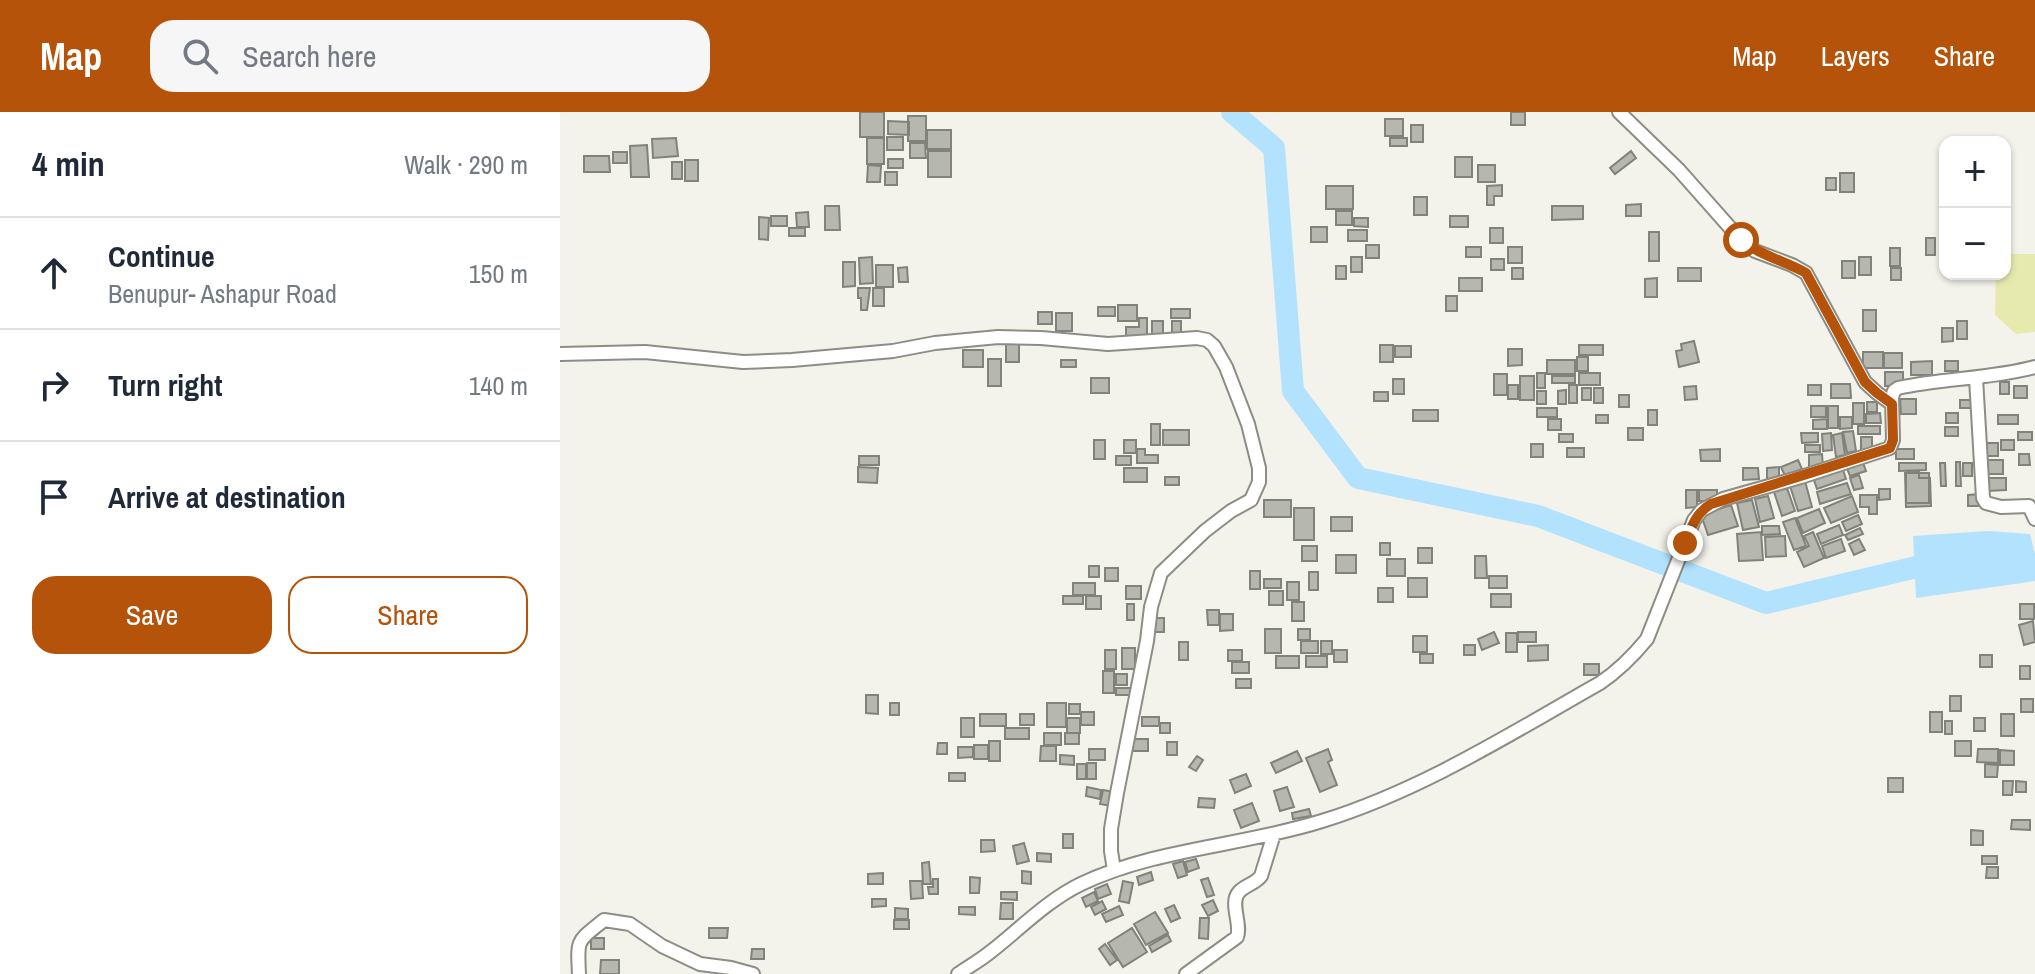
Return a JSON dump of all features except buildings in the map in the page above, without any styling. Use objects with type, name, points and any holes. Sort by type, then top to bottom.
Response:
[{"type":"street","points":[[1619,112],[1679,170],[1741,240],[1755,251],[1806,273],[1865,382],[1892,404]]},
{"type":"street","points":[[560,354],[645,352],[743,362],[893,351],[998,337],[1108,344],[1197,338],[1207,340],[1214,346],[1226,367],[1248,424],[1259,468],[1259,482],[1251,500],[1205,531],[1161,573],[1151,607],[1111,829],[1114,870]]},
{"type":"street","points":[[958,974],[1053,901],[1077,886],[1114,870],[1168,855],[1274,834],[1343,814],[1454,766],[1616,673],[1647,639],[1694,520],[1702,510],[1723,499],[1890,448],[1893,440],[1892,394],[1898,388],[2035,367]]},
{"type":"street","points":[[1976,378],[1983,498],[1986,503],[2001,507],[2029,506],[2035,519]]},
{"type":"street","points":[[1186,974],[1237,937],[1237,897],[1240,891],[1257,882],[1261,876],[1274,834]]},
{"type":"street","points":[[579,974],[581,939],[604,920],[630,924],[662,946],[700,964],[753,974]]},
{"type":"green space","points":[[2011,254],[2035,254],[2035,332],[2016,334],[1995,315],[1996,280],[2011,280]]},
{"type":"water","points":[[1988,531],[2030,534],[2035,554],[2035,581],[1916,598],[1913,536]]},
{"type":"waterway","points":[[1232,112],[1274,148],[1293,391],[1358,478],[1538,516],[1766,603],[1941,563]]},
{"type":"route","points":[[1685,543],[1694,520],[1711,504],[1890,448],[1893,440],[1892,404],[1865,382],[1806,273],[1755,251],[1741,240]]}]
